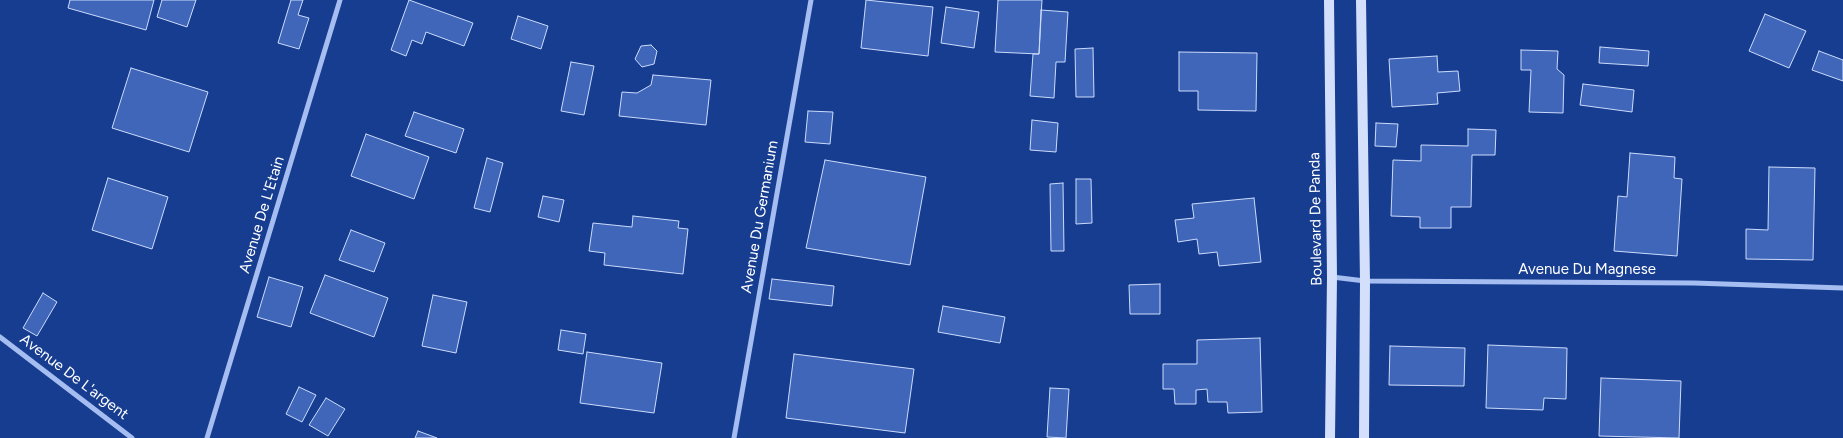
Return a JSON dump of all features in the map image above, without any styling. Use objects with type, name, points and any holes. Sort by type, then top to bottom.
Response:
[{"type":"street","name":"Avenue De L'Etain","points":[[207,438],[340,0]]},
{"type":"street","name":"Avenue Du Germanium","points":[[734,438],[811,0]]},
{"type":"street","name":"Boulevard De Panda","points":[[1329,0],[1332,277],[1330,438]]},
{"type":"street","points":[[1361,0],[1365,281],[1364,438]]},
{"type":"street","name":"Avenue Du Magnese","points":[[1332,277],[1365,281],[1694,283],[1843,288]]},
{"type":"street","name":"Avenue De L'argent","points":[[0,337],[132,438]]},
{"type":"building","points":[[70,0],[154,0],[146,30],[68,8]]},
{"type":"building","points":[[162,0],[196,0],[187,27],[157,17]]},
{"type":"building","points":[[291,0],[303,0],[298,15],[309,18],[299,49],[278,43]]},
{"type":"building","points":[[409,0],[473,23],[464,46],[426,32],[422,44],[412,40],[406,56],[391,50]]},
{"type":"building","points":[[866,0],[933,7],[928,56],[861,48]]},
{"type":"building","points":[[998,0],[1042,0],[1039,54],[995,52]]},
{"type":"building","points":[[946,7],[979,12],[974,48],[941,43]]},
{"type":"building","points":[[1041,10],[1068,12],[1065,62],[1056,62],[1054,98],[1030,96],[1033,54],[1039,54]]},
{"type":"building","points":[[1765,14],[1806,31],[1789,68],[1749,51]]},
{"type":"building","points":[[518,16],[548,26],[541,49],[511,39]]},
{"type":"building","points":[[651,45],[657,51],[654,64],[642,67],[635,59],[641,46]]},
{"type":"building","points":[[1600,47],[1649,51],[1648,66],[1599,63]]},
{"type":"building","points":[[1093,48],[1094,97],[1076,97],[1075,49]]},
{"type":"building","points":[[1521,50],[1558,51],[1557,69],[1564,75],[1563,113],[1529,112],[1531,70],[1521,70]]},
{"type":"building","points":[[1819,51],[1843,60],[1843,81],[1812,70]]},
{"type":"building","points":[[1179,52],[1257,53],[1256,111],[1198,110],[1198,91],[1179,91]]},
{"type":"building","points":[[1437,56],[1438,72],[1458,71],[1460,91],[1437,93],[1438,104],[1392,107],[1389,59]]},
{"type":"building","points":[[571,62],[594,66],[584,115],[561,111]]},
{"type":"building","points":[[131,68],[208,92],[189,152],[112,128]]},
{"type":"building","points":[[653,75],[711,80],[706,125],[619,116],[622,92],[637,93],[651,85]]},
{"type":"building","points":[[1583,84],[1634,90],[1632,112],[1580,105]]},
{"type":"building","points":[[808,111],[833,112],[830,144],[805,142]]},
{"type":"building","points":[[414,112],[464,129],[456,153],[405,136]]},
{"type":"building","points":[[1032,120],[1058,123],[1056,152],[1030,150]]},
{"type":"building","points":[[1376,123],[1398,124],[1396,147],[1375,146]]},
{"type":"building","points":[[1468,129],[1496,130],[1495,155],[1472,155],[1471,207],[1451,207],[1451,228],[1420,228],[1420,217],[1391,216],[1393,160],[1421,161],[1421,145],[1468,146]]},
{"type":"building","points":[[366,134],[429,157],[414,199],[351,176]]},
{"type":"building","points":[[1630,153],[1675,157],[1674,178],[1682,179],[1677,256],[1614,251],[1618,196],[1627,197]]},
{"type":"building","points":[[487,158],[503,163],[490,212],[474,208]]},
{"type":"building","points":[[825,160],[926,177],[910,265],[806,248]]},
{"type":"building","points":[[1769,167],[1815,168],[1813,260],[1746,259],[1746,229],[1768,230]]},
{"type":"building","points":[[108,178],[168,197],[152,249],[92,230]]},
{"type":"building","points":[[1076,179],[1091,179],[1092,223],[1076,224]]},
{"type":"building","points":[[1063,183],[1064,251],[1051,251],[1050,184]]},
{"type":"building","points":[[543,196],[564,200],[559,222],[538,217]]},
{"type":"building","points":[[1254,198],[1261,262],[1219,266],[1217,252],[1199,254],[1197,239],[1178,242],[1175,220],[1194,218],[1192,204]]},
{"type":"building","points":[[633,216],[679,221],[678,228],[688,229],[683,274],[604,265],[605,253],[589,251],[593,223],[632,227]]},
{"type":"building","points":[[351,230],[385,243],[374,272],[339,260]]},
{"type":"building","points":[[325,275],[388,298],[374,337],[310,313]]},
{"type":"building","points":[[269,277],[303,287],[291,327],[257,317]]},
{"type":"building","points":[[772,279],[834,286],[832,306],[769,299]]},
{"type":"building","points":[[1160,284],[1160,314],[1130,314],[1129,285]]},
{"type":"building","points":[[43,293],[57,302],[37,336],[23,328]]},
{"type":"building","points":[[433,295],[467,302],[456,353],[422,346]]},
{"type":"building","points":[[943,306],[1005,317],[1000,343],[938,332]]},
{"type":"building","points":[[561,330],[586,334],[583,354],[558,350]]},
{"type":"building","points":[[1260,338],[1262,412],[1228,413],[1227,402],[1208,402],[1207,389],[1196,390],[1196,404],[1175,404],[1174,389],[1163,389],[1163,364],[1197,364],[1197,340]]},
{"type":"building","points":[[1488,345],[1567,348],[1566,399],[1544,398],[1543,410],[1486,408]]},
{"type":"building","points":[[1390,346],[1465,348],[1464,386],[1389,385]]},
{"type":"building","points":[[587,352],[662,363],[654,413],[580,403]]},
{"type":"building","points":[[794,354],[914,369],[905,433],[786,418]]},
{"type":"building","points":[[1601,378],[1681,381],[1679,438],[1599,436]]},
{"type":"building","points":[[299,387],[316,395],[302,422],[286,414]]},
{"type":"building","points":[[1050,388],[1069,389],[1066,438],[1047,437]]},
{"type":"building","points":[[326,398],[345,409],[328,436],[309,425]]},
{"type":"building","points":[[418,431],[437,438],[415,438]]}]
